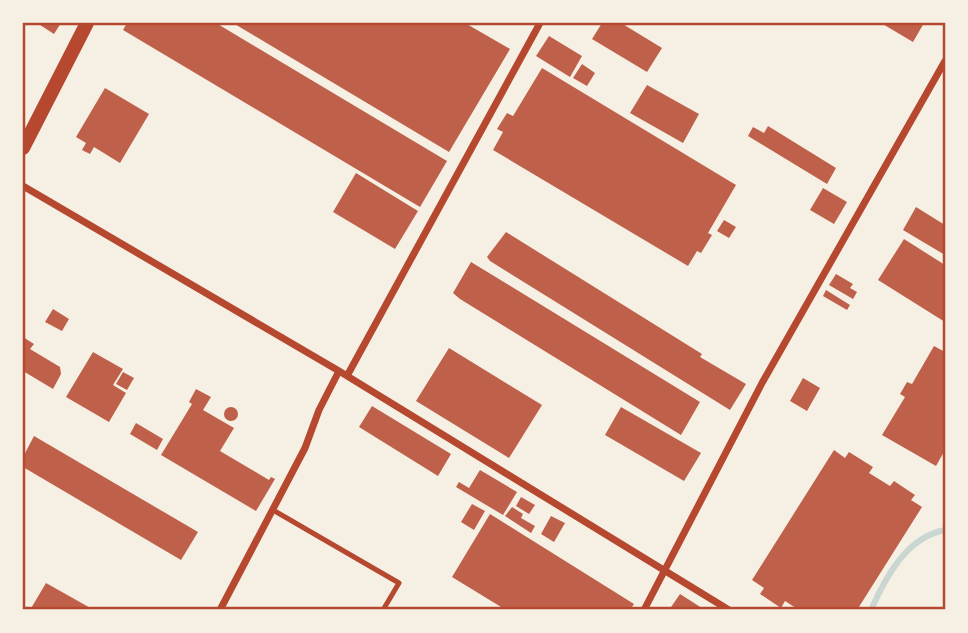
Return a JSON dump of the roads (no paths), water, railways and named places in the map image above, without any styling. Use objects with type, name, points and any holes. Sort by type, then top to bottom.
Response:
[{"type":"main road","points":[[23,148],[87,23]]},
{"type":"street","points":[[347,376],[540,23]]},
{"type":"street","points":[[644,610],[762,383],[945,61]]},
{"type":"street","points":[[23,186],[339,371],[729,610]]},
{"type":"street","points":[[220,610],[273,510],[339,371]]},
{"type":"lane","points":[[273,510],[399,583],[383,610]]},
{"type":"waterway","points":[[871,610],[891,572],[909,549],[932,534],[945,530]]}]
